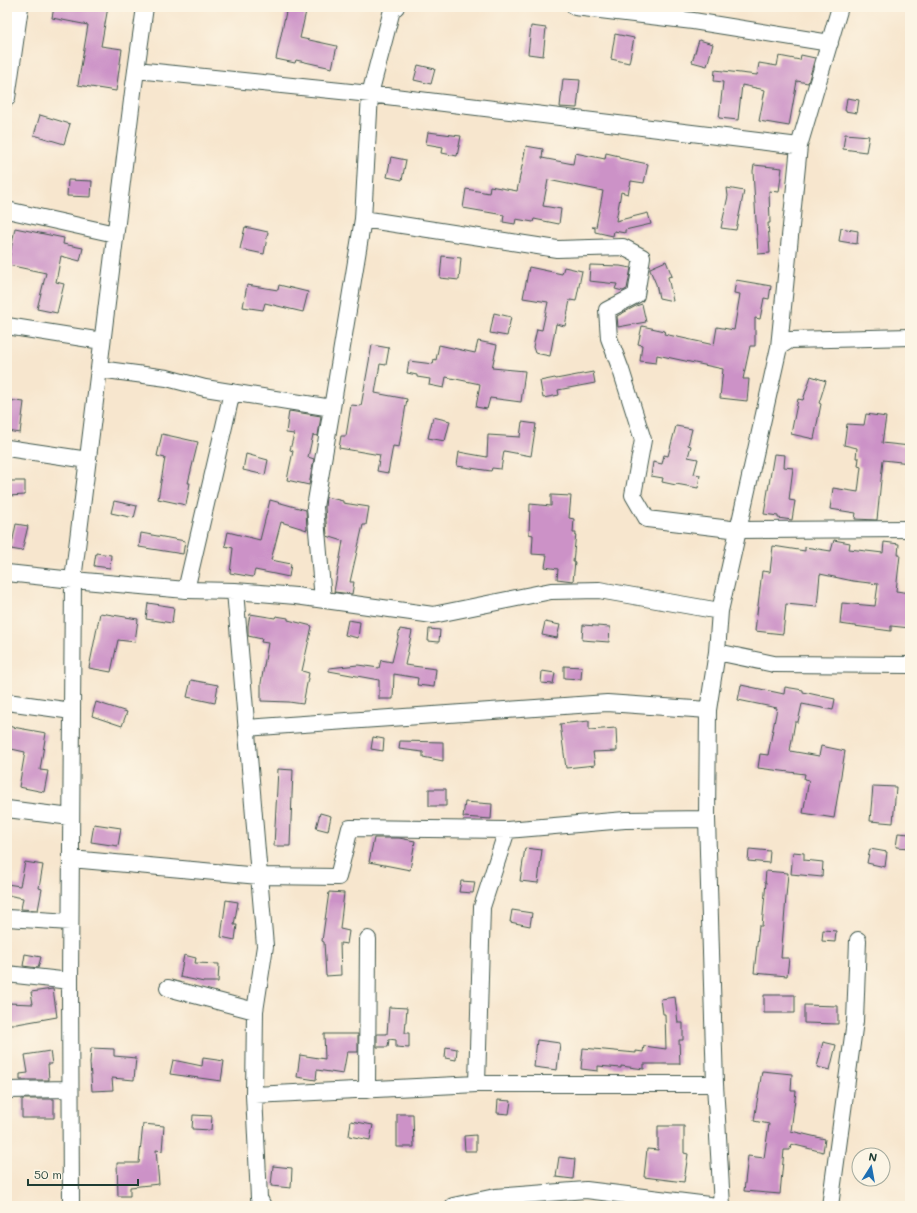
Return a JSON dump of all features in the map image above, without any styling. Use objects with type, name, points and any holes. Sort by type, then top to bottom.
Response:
[{"type":"street","points":[[7,98],[20,7]]},
{"type":"street","points":[[71,1206],[70,922],[73,580],[115,234],[145,7]]},
{"type":"street","points":[[323,600],[315,507],[363,219],[370,94],[392,10],[396,7]]},
{"type":"street","points":[[575,7],[693,21],[830,43]]},
{"type":"street","points":[[722,1206],[715,1084],[707,819],[708,710],[717,652],[720,610],[779,347],[798,146],[840,7]]},
{"type":"street","points":[[136,70],[370,94],[798,146]]},
{"type":"street","points":[[7,210],[115,234]]},
{"type":"street","points":[[363,219],[557,249],[623,247],[642,257],[636,295],[607,310],[609,338],[621,370],[643,440],[633,495],[647,519],[739,530],[910,529]]},
{"type":"street","points":[[7,326],[102,341]]},
{"type":"street","points":[[779,347],[790,340],[910,337]]},
{"type":"street","points":[[99,369],[167,378],[205,388],[332,408]]},
{"type":"street","points":[[186,590],[232,392]]},
{"type":"street","points":[[7,448],[88,460]]},
{"type":"street","points":[[7,573],[186,590],[235,591],[296,596],[434,615],[551,591],[599,590],[720,610]]},
{"type":"street","points":[[235,591],[265,946],[255,1011],[254,1095],[259,1198],[263,1206]]},
{"type":"street","points":[[717,652],[774,664],[910,665]]},
{"type":"street","points":[[7,702],[72,711]]},
{"type":"street","points":[[246,728],[607,703],[708,710]]},
{"type":"street","points":[[7,809],[71,817]]},
{"type":"street","points":[[71,859],[259,876],[338,877],[350,828],[507,830],[625,820],[707,819]]},
{"type":"street","points":[[478,1084],[482,907],[507,830]]},
{"type":"street","points":[[7,918],[70,922]]},
{"type":"street","points":[[367,1090],[368,939]]},
{"type":"street","points":[[830,1206],[855,1021],[858,940]]},
{"type":"street","points":[[7,974],[70,981]]},
{"type":"street","points":[[168,988],[255,1011]]},
{"type":"street","points":[[254,1095],[478,1084],[715,1084]]},
{"type":"street","points":[[7,1090],[70,1089]]},
{"type":"street","points":[[453,1206],[495,1197],[586,1190],[717,1206]]},
{"type":"building","points":[[54,7],[108,7],[101,46],[122,49],[116,91],[78,85],[88,25],[52,18]]},
{"type":"building","points":[[287,7],[307,7],[300,38],[337,46],[332,68],[296,60],[295,63],[276,59]]},
{"type":"building","points":[[531,26],[546,28],[543,56],[528,54]]},
{"type":"building","points":[[615,34],[634,38],[629,63],[611,59]]},
{"type":"building","points":[[699,40],[713,44],[707,66],[692,62]]},
{"type":"building","points":[[801,55],[815,58],[808,83],[797,81],[789,126],[759,121],[765,90],[742,85],[738,120],[719,118],[723,82],[714,81],[715,70],[757,75],[759,63],[777,66],[779,56],[800,60]]},
{"type":"building","points":[[418,65],[435,69],[431,84],[414,80]]},
{"type":"building","points":[[563,79],[580,80],[577,108],[560,107]]},
{"type":"building","points":[[847,98],[859,100],[857,113],[845,111]]},
{"type":"building","points":[[40,115],[70,124],[64,144],[34,135]]},
{"type":"building","points":[[428,132],[461,136],[457,156],[442,153],[443,147],[426,144]]},
{"type":"building","points":[[845,134],[869,136],[866,152],[843,149]]},
{"type":"building","points":[[526,146],[543,149],[542,158],[573,164],[575,153],[605,159],[606,153],[619,156],[619,158],[648,164],[644,183],[631,181],[628,194],[621,192],[616,221],[648,213],[651,224],[625,230],[625,233],[614,231],[613,236],[595,232],[595,228],[592,227],[596,227],[603,191],[548,180],[543,206],[561,209],[559,224],[534,219],[533,222],[516,219],[515,224],[503,222],[504,215],[463,208],[466,189],[489,193],[490,186],[517,191]]},
{"type":"building","points":[[391,157],[406,160],[402,180],[387,177]]},
{"type":"building","points":[[754,165],[782,168],[779,192],[769,191],[770,223],[768,223],[770,253],[758,254],[753,171]]},
{"type":"building","points":[[68,180],[92,181],[91,197],[67,196]]},
{"type":"building","points":[[727,188],[744,191],[736,230],[721,228],[728,196]]},
{"type":"building","points":[[245,227],[268,232],[264,254],[240,249]]},
{"type":"building","points":[[15,228],[64,238],[63,244],[83,248],[80,261],[61,256],[56,282],[64,284],[57,313],[37,309],[46,273],[8,265]]},
{"type":"building","points":[[841,228],[858,231],[857,244],[839,241]]},
{"type":"building","points":[[442,256],[461,258],[459,280],[440,278]]},
{"type":"building","points":[[666,261],[672,276],[668,277],[673,301],[659,298],[656,284],[650,270],[650,268]]},
{"type":"building","points":[[590,265],[631,268],[627,289],[623,291],[615,289],[617,284],[589,281]]},
{"type":"building","points":[[529,267],[562,274],[564,267],[582,271],[576,301],[570,300],[565,326],[556,324],[550,356],[535,353],[533,347],[537,329],[542,330],[548,302],[523,298]]},
{"type":"building","points":[[736,280],[771,286],[769,299],[764,298],[760,319],[755,318],[755,346],[750,346],[743,379],[749,379],[747,401],[720,398],[723,369],[657,355],[656,363],[640,361],[642,345],[638,344],[642,326],[665,331],[664,334],[714,345],[717,327],[734,330],[740,294],[734,293]]},
{"type":"building","points":[[247,285],[278,290],[279,285],[308,292],[303,312],[265,303],[263,310],[243,307]]},
{"type":"building","points":[[642,304],[646,322],[618,327],[617,316]]},
{"type":"building","points":[[494,313],[511,317],[507,336],[490,333]]},
{"type":"building","points":[[478,341],[497,345],[492,368],[525,371],[521,402],[490,398],[487,409],[476,407],[480,384],[446,377],[444,388],[429,385],[430,379],[417,377],[417,375],[407,373],[409,361],[433,364],[434,359],[436,360],[439,345],[475,353]]},
{"type":"building","points":[[372,345],[389,348],[386,365],[380,364],[375,393],[407,399],[399,447],[393,446],[388,473],[377,471],[380,455],[339,448],[341,436],[346,436],[351,405],[361,406]]},
{"type":"building","points":[[593,372],[595,383],[558,390],[559,395],[543,398],[540,381]]},
{"type":"building","points":[[811,376],[826,381],[819,403],[821,404],[814,439],[791,434],[798,399],[803,400]]},
{"type":"building","points":[[7,400],[24,402],[20,433],[7,431]]},
{"type":"building","points":[[289,411],[321,416],[318,436],[313,435],[308,457],[314,459],[309,485],[287,480],[293,451],[290,450],[294,434],[286,433]]},
{"type":"building","points":[[866,414],[886,417],[882,443],[910,446],[910,463],[883,460],[877,520],[855,519],[856,513],[830,509],[833,488],[858,492],[861,467],[858,466],[859,458],[856,458],[857,448],[844,445],[847,424],[864,425]]},
{"type":"building","points":[[433,417],[450,421],[445,441],[428,438]]},
{"type":"building","points":[[522,422],[536,424],[531,456],[504,451],[501,469],[492,468],[491,471],[457,466],[459,452],[487,457],[488,435],[520,437]]},
{"type":"building","points":[[676,426],[692,429],[688,445],[691,446],[688,457],[698,459],[694,474],[700,475],[698,488],[662,482],[663,478],[651,476],[653,462],[662,464],[664,455],[668,456]]},
{"type":"building","points":[[162,434],[198,442],[188,483],[190,483],[186,505],[158,499],[165,458],[157,456]]},
{"type":"building","points":[[246,454],[268,460],[265,475],[243,470]]},
{"type":"building","points":[[774,454],[785,455],[784,467],[793,468],[789,500],[795,501],[792,520],[764,514]]},
{"type":"building","points":[[8,481],[25,481],[25,495],[8,496]]},
{"type":"building","points":[[551,495],[571,496],[569,518],[574,519],[573,533],[576,533],[573,581],[557,579],[558,569],[545,567],[547,555],[532,554],[533,535],[529,534],[530,504],[551,506]]},
{"type":"building","points":[[326,497],[343,501],[343,503],[369,507],[366,525],[363,525],[350,582],[354,582],[352,594],[334,592],[343,541],[327,536],[325,507]]},
{"type":"building","points":[[270,500],[306,510],[307,530],[281,522],[271,560],[291,564],[289,577],[255,570],[253,577],[230,573],[233,548],[225,546],[228,532],[260,540]]},
{"type":"building","points":[[114,501],[137,506],[134,518],[111,513]]},
{"type":"building","points":[[16,524],[28,526],[22,551],[11,549]]},
{"type":"building","points":[[141,533],[185,541],[183,554],[139,547]]},
{"type":"building","points":[[834,540],[850,543],[849,549],[883,553],[884,542],[899,544],[898,555],[900,555],[896,591],[910,593],[910,628],[891,626],[891,631],[840,624],[842,603],[875,606],[878,584],[853,581],[820,574],[817,607],[786,604],[783,634],[755,631],[762,571],[770,572],[773,546],[805,551],[805,547],[831,551]]},
{"type":"building","points":[[96,553],[111,555],[110,568],[94,566]]},
{"type":"building","points":[[148,603],[174,607],[172,623],[146,619]]},
{"type":"building","points":[[100,613],[138,619],[135,642],[118,640],[111,672],[89,668]]},
{"type":"building","points":[[250,614],[275,618],[276,616],[288,618],[288,620],[312,626],[302,671],[309,673],[303,704],[261,701],[261,683],[268,643],[261,642],[262,639],[248,636]]},
{"type":"building","points":[[348,620],[360,622],[358,638],[345,635]]},
{"type":"building","points":[[545,622],[560,625],[557,638],[542,635]]},
{"type":"building","points":[[583,625],[610,627],[609,642],[582,640]]},
{"type":"building","points":[[400,629],[412,631],[405,665],[436,669],[434,687],[417,685],[418,678],[394,674],[393,699],[379,699],[379,680],[329,671],[329,668],[358,665],[379,668],[381,660],[392,662]]},
{"type":"building","points":[[429,629],[440,630],[439,642],[428,641]]},
{"type":"building","points":[[564,666],[582,667],[581,679],[564,678]]},
{"type":"building","points":[[542,671],[555,673],[553,684],[541,683]]},
{"type":"building","points":[[191,680],[218,685],[215,703],[187,697]]},
{"type":"building","points":[[741,685],[784,694],[785,687],[803,690],[803,692],[835,699],[833,710],[802,704],[798,722],[795,722],[790,751],[819,756],[821,746],[845,751],[834,818],[803,813],[809,780],[804,779],[805,774],[758,768],[760,754],[768,755],[777,708],[738,700]]},
{"type":"building","points":[[96,702],[127,712],[122,726],[92,716]]},
{"type":"building","points":[[589,721],[589,730],[616,728],[617,751],[593,752],[595,765],[566,768],[560,724]]},
{"type":"building","points":[[7,726],[46,733],[40,770],[48,771],[44,792],[19,787],[25,752],[7,748]]},
{"type":"building","points":[[373,737],[384,739],[383,751],[371,749]]},
{"type":"building","points":[[400,741],[443,742],[443,761],[423,757],[423,752],[399,749]]},
{"type":"building","points":[[278,769],[293,770],[290,846],[274,846]]},
{"type":"building","points":[[873,786],[896,787],[893,823],[870,821]]},
{"type":"building","points":[[429,789],[446,789],[446,806],[429,806]]},
{"type":"building","points":[[465,802],[492,804],[491,819],[463,817]]},
{"type":"building","points":[[320,813],[331,816],[328,831],[316,828]]},
{"type":"building","points":[[94,824],[121,828],[118,846],[91,842]]},
{"type":"building","points":[[898,833],[910,834],[910,848],[896,847]]},
{"type":"building","points":[[374,838],[399,838],[415,841],[410,870],[369,862]]},
{"type":"building","points":[[525,848],[542,850],[538,883],[520,881]]},
{"type":"building","points":[[749,849],[770,851],[769,863],[748,861]]},
{"type":"building","points":[[870,849],[887,852],[885,867],[867,863]]},
{"type":"building","points":[[793,852],[804,853],[804,860],[823,862],[822,877],[791,874]]},
{"type":"building","points":[[25,862],[43,865],[39,888],[42,889],[38,910],[21,909],[23,898],[7,895],[7,884],[20,886]]},
{"type":"building","points":[[766,871],[788,873],[781,958],[789,958],[787,976],[754,973],[759,926],[762,926]]},
{"type":"building","points":[[461,881],[475,882],[473,893],[459,892]]},
{"type":"building","points":[[329,892],[344,893],[340,929],[349,931],[347,944],[340,943],[341,975],[326,976],[324,942],[322,941]]},
{"type":"building","points":[[226,900],[238,902],[234,925],[237,925],[235,940],[221,937]]},
{"type":"building","points":[[512,910],[532,913],[530,926],[510,922]]},
{"type":"building","points":[[823,930],[836,931],[835,942],[822,941]]},
{"type":"building","points":[[25,954],[41,957],[38,968],[23,966]]},
{"type":"building","points":[[184,955],[196,958],[195,963],[219,964],[218,982],[204,982],[180,977]]},
{"type":"building","points":[[53,989],[57,1017],[17,1024],[7,1024],[7,1003],[33,1004],[31,992]]},
{"type":"building","points":[[764,995],[795,995],[795,1013],[764,1013]]},
{"type":"building","points":[[675,997],[678,1023],[683,1023],[683,1040],[679,1040],[680,1064],[644,1064],[644,1069],[621,1066],[621,1068],[598,1066],[598,1071],[581,1069],[583,1048],[636,1053],[636,1051],[643,1052],[644,1046],[666,1049],[665,1014],[663,1014],[661,999]]},
{"type":"building","points":[[804,1005],[838,1006],[838,1024],[804,1023]]},
{"type":"building","points":[[389,1007],[407,1008],[405,1033],[409,1033],[409,1048],[396,1047],[396,1040],[389,1039],[388,1047],[377,1047],[377,1034],[387,1034]]},
{"type":"building","points":[[324,1034],[358,1034],[358,1052],[347,1052],[343,1074],[317,1070],[316,1080],[297,1077],[300,1055],[325,1059]]},
{"type":"building","points":[[537,1040],[560,1043],[557,1070],[534,1067]]},
{"type":"building","points":[[823,1042],[836,1045],[830,1070],[817,1067]]},
{"type":"building","points":[[446,1047],[457,1049],[456,1060],[445,1058]]},
{"type":"building","points":[[91,1048],[114,1049],[114,1056],[136,1058],[134,1080],[112,1078],[113,1090],[92,1091],[90,1063]]},
{"type":"building","points":[[50,1051],[52,1064],[48,1064],[49,1080],[20,1080],[20,1074],[28,1073],[25,1055]]},
{"type":"building","points":[[203,1058],[224,1061],[221,1081],[170,1074],[173,1060],[202,1066]]},
{"type":"building","points":[[762,1071],[792,1074],[791,1091],[796,1091],[791,1131],[825,1139],[823,1152],[791,1144],[790,1150],[784,1150],[780,1194],[744,1191],[748,1156],[764,1158],[769,1124],[754,1121]]},
{"type":"building","points":[[22,1099],[54,1099],[54,1118],[22,1118]]},
{"type":"building","points":[[498,1100],[511,1101],[509,1114],[497,1113]]},
{"type":"building","points":[[397,1114],[413,1114],[414,1147],[397,1147]]},
{"type":"building","points":[[193,1115],[212,1116],[211,1130],[192,1129]]},
{"type":"building","points":[[351,1121],[373,1125],[370,1140],[349,1136]]},
{"type":"building","points":[[143,1124],[164,1126],[162,1151],[156,1150],[159,1184],[130,1187],[130,1196],[118,1196],[117,1163],[139,1163]]},
{"type":"building","points":[[658,1126],[684,1126],[684,1153],[688,1154],[684,1182],[644,1177],[647,1149],[658,1150]]},
{"type":"building","points":[[476,1135],[476,1151],[465,1151],[464,1136]]},
{"type":"building","points":[[559,1157],[575,1159],[573,1179],[556,1177]]},
{"type":"building","points":[[273,1166],[292,1168],[291,1188],[271,1186]]}]
